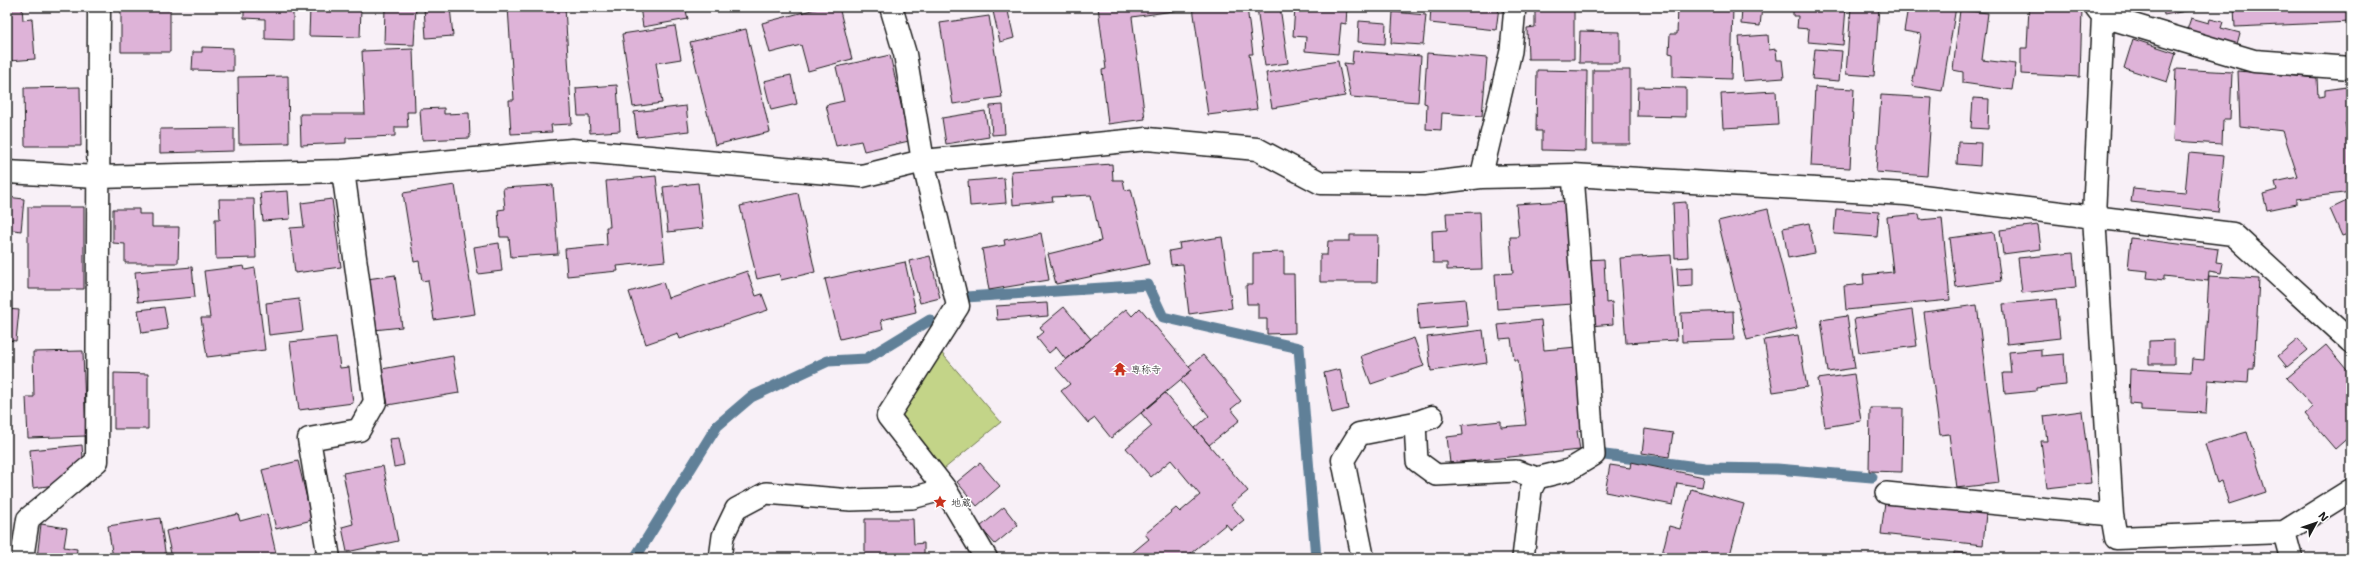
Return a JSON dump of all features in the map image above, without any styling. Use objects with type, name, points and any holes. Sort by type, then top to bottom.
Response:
[{"type":"street","points":[[22,558],[28,519],[97,461],[100,7]]},
{"type":"street","points":[[891,7],[905,54],[923,162],[958,306],[888,416],[944,489],[986,558]]},
{"type":"street","points":[[2351,68],[2254,61],[2100,12],[2094,216],[2112,515],[2116,538],[2284,532],[2351,490]]},
{"type":"street","points":[[7,172],[98,178],[343,171],[572,150],[862,176],[923,162],[1147,139],[1257,149],[1321,183],[1423,184],[1481,177],[1573,175],[1906,194],[2233,234],[2351,342]]},
{"type":"street","points":[[329,558],[309,439],[359,430],[375,402],[343,171]]},
{"type":"street","points":[[1363,554],[1343,460],[1359,434],[1424,420]]},
{"type":"street","points":[[2284,532],[2291,558]]},
{"type":"lane","points":[[1481,177],[1511,51],[1515,7]]},
{"type":"lane","points":[[1424,420],[1417,461],[1436,474],[1516,471],[1538,478],[1569,470],[1594,455],[1573,175]]},
{"type":"lane","points":[[1523,558],[1531,490],[1538,478]]},
{"type":"lane","points":[[720,558],[723,536],[736,509],[766,493],[852,500],[912,498],[944,489]]},
{"type":"lane","points":[[1886,492],[2112,515]]},
{"type":"green space","points":[[939,350],[1001,422],[944,469],[898,415]]},
{"type":"building","points":[[7,7],[22,7],[23,20],[32,19],[35,59],[9,61],[11,99],[7,99]]},
{"type":"building","points":[[121,7],[170,7],[170,52],[121,52]]},
{"type":"building","points":[[244,7],[293,7],[293,40],[265,39],[265,19],[244,18]]},
{"type":"building","points":[[310,7],[361,7],[360,37],[309,36]]},
{"type":"building","points":[[385,7],[416,7],[414,45],[384,44]]},
{"type":"building","points":[[424,7],[450,7],[453,36],[426,38]]},
{"type":"building","points":[[508,7],[565,7],[572,124],[551,125],[552,132],[511,134],[509,100],[514,100]]},
{"type":"building","points":[[640,7],[685,7],[688,19],[643,27]]},
{"type":"building","points":[[823,7],[839,7],[852,59],[808,71],[801,45],[770,53],[762,23]]},
{"type":"building","points":[[992,7],[1007,7],[1014,38],[1000,42]]},
{"type":"building","points":[[1098,7],[1180,7],[1180,10],[1132,17],[1145,119],[1108,124],[1102,70],[1106,69]]},
{"type":"building","points":[[1193,7],[1247,7],[1253,54],[1249,54],[1257,109],[1208,115]]},
{"type":"building","points":[[1257,7],[1280,7],[1288,63],[1265,66]]},
{"type":"building","points":[[1295,7],[1347,7],[1346,24],[1341,23],[1338,54],[1305,51],[1306,37],[1293,36]]},
{"type":"building","points":[[1431,7],[1499,7],[1496,30],[1430,23]]},
{"type":"building","points":[[1535,7],[1574,7],[1574,59],[1528,59],[1527,28],[1535,27]]},
{"type":"building","points":[[1678,7],[1733,7],[1731,79],[1673,77],[1673,54],[1669,53],[1670,34],[1677,34]]},
{"type":"building","points":[[1742,7],[1762,7],[1760,26],[1741,24]]},
{"type":"building","points":[[1793,7],[1846,7],[1843,45],[1808,42],[1809,29],[1797,28],[1798,16],[1793,16]]},
{"type":"building","points":[[1851,7],[1879,7],[1874,76],[1846,74]]},
{"type":"building","points":[[1908,7],[1956,7],[1942,91],[1912,86],[1921,34],[1904,31]]},
{"type":"building","points":[[2029,7],[2082,9],[2080,77],[2021,74],[2021,48],[2027,48]]},
{"type":"building","points":[[2163,7],[2192,7],[2192,10],[2164,15]]},
{"type":"building","points":[[2234,7],[2351,7],[2351,22],[2235,27]]},
{"type":"building","points":[[1960,10],[1988,13],[1982,60],[2016,64],[2012,90],[1963,83],[1963,72],[1953,70]]},
{"type":"building","points":[[1393,12],[1426,15],[1423,45],[1391,43]]},
{"type":"building","points":[[989,16],[1002,97],[953,104],[940,23]]},
{"type":"building","points":[[2191,18],[2209,23],[2210,19],[2223,22],[2221,28],[2240,33],[2237,44],[2187,30]]},
{"type":"building","points":[[1359,21],[1386,23],[1385,44],[1358,42]]},
{"type":"building","points":[[675,26],[681,59],[656,63],[662,103],[633,107],[622,34]]},
{"type":"building","points":[[746,29],[770,132],[715,145],[690,42]]},
{"type":"building","points":[[1580,31],[1620,32],[1620,63],[1579,63]]},
{"type":"building","points":[[1768,35],[1769,50],[1776,49],[1777,60],[1782,60],[1784,78],[1743,81],[1739,37]]},
{"type":"building","points":[[2133,39],[2176,53],[2167,82],[2124,68]]},
{"type":"building","points":[[202,47],[233,48],[233,71],[192,70],[193,52],[202,52]]},
{"type":"building","points":[[413,49],[415,112],[407,112],[408,127],[395,127],[395,136],[346,138],[346,143],[301,145],[300,114],[365,114],[362,51]]},
{"type":"building","points":[[1815,49],[1842,51],[1839,81],[1812,79]]},
{"type":"building","points":[[1353,51],[1421,56],[1418,102],[1351,97],[1344,63],[1352,64]]},
{"type":"building","points":[[1427,53],[1487,58],[1482,116],[1442,113],[1441,130],[1426,129],[1427,104],[1424,103]]},
{"type":"building","points":[[890,55],[909,141],[864,151],[861,141],[836,146],[826,105],[844,101],[836,67]]},
{"type":"building","points":[[1338,61],[1345,96],[1272,108],[1266,73]]},
{"type":"building","points":[[2176,69],[2232,72],[2230,120],[2223,120],[2222,144],[2173,141]]},
{"type":"building","points":[[1537,70],[1587,71],[1586,151],[1542,150],[1542,131],[1536,131]]},
{"type":"building","points":[[1593,70],[1630,70],[1630,144],[1593,144]]},
{"type":"building","points":[[2238,71],[2317,78],[2318,97],[2325,96],[2325,90],[2347,87],[2351,107],[2351,121],[2345,123],[2351,148],[2351,192],[2296,199],[2296,204],[2267,210],[2263,194],[2277,190],[2275,182],[2298,177],[2283,131],[2240,126]]},
{"type":"building","points":[[791,75],[797,104],[771,110],[764,81]]},
{"type":"building","points":[[288,76],[289,143],[239,144],[238,77]]},
{"type":"building","points":[[617,85],[620,131],[590,133],[589,116],[578,116],[576,88]]},
{"type":"building","points":[[80,87],[81,146],[25,146],[24,88]]},
{"type":"building","points":[[1638,87],[1686,88],[1686,117],[1637,116]]},
{"type":"building","points":[[1815,87],[1854,89],[1850,168],[1811,166]]},
{"type":"building","points":[[1776,91],[1778,125],[1723,128],[1721,94]]},
{"type":"building","points":[[1881,95],[1932,98],[1927,176],[1876,172]]},
{"type":"building","points":[[1973,98],[1989,99],[1988,129],[1971,128]]},
{"type":"building","points":[[1003,105],[1005,134],[992,135],[990,106]]},
{"type":"building","points":[[686,106],[689,131],[637,137],[634,112]]},
{"type":"building","points":[[444,108],[444,114],[469,113],[470,138],[422,140],[420,109]]},
{"type":"building","points":[[985,111],[989,137],[946,144],[942,118]]},
{"type":"building","points":[[234,128],[234,151],[160,153],[160,129]]},
{"type":"building","points":[[1958,142],[1981,143],[1980,166],[1957,164]]},
{"type":"building","points":[[2189,153],[2224,156],[2218,212],[2131,202],[2133,188],[2185,193]]},
{"type":"building","points":[[1112,164],[1113,180],[1123,180],[1125,190],[1131,189],[1149,264],[1056,284],[1048,254],[1101,241],[1091,195],[1052,197],[1053,201],[1013,205],[1011,171]]},
{"type":"building","points":[[656,176],[665,261],[617,266],[618,271],[567,276],[565,249],[607,245],[606,227],[610,227],[606,181]]},
{"type":"building","points":[[1004,178],[1006,203],[970,206],[968,181]]},
{"type":"building","points":[[698,183],[703,228],[668,232],[663,187]]},
{"type":"building","points":[[455,185],[475,314],[434,320],[428,280],[422,281],[419,261],[414,262],[403,193]]},
{"type":"building","points":[[553,185],[558,254],[511,257],[509,237],[500,237],[498,210],[505,209],[503,188]]},
{"type":"building","points":[[288,191],[290,219],[263,221],[260,193]]},
{"type":"building","points":[[798,193],[815,272],[781,280],[779,274],[757,279],[740,206]]},
{"type":"building","points":[[7,197],[24,199],[21,231],[7,229]]},
{"type":"building","points":[[219,199],[254,199],[256,258],[216,259],[215,219],[220,219]]},
{"type":"building","points":[[332,199],[341,267],[295,273],[290,228],[304,227],[301,203]]},
{"type":"building","points":[[2351,199],[2351,233],[2342,236],[2330,209]]},
{"type":"building","points":[[1566,201],[1573,304],[1497,309],[1495,274],[1513,273],[1510,237],[1519,237],[1516,204]]},
{"type":"building","points":[[1686,202],[1688,257],[1675,258],[1673,203]]},
{"type":"building","points":[[28,207],[84,207],[84,289],[28,289]]},
{"type":"building","points":[[113,209],[139,209],[139,214],[152,214],[152,227],[179,227],[178,263],[125,263],[125,244],[113,243]]},
{"type":"building","points":[[1768,209],[1797,328],[1747,340],[1718,221]]},
{"type":"building","points":[[1836,209],[1879,212],[1877,237],[1834,234]]},
{"type":"building","points":[[1480,212],[1482,269],[1447,270],[1447,263],[1433,263],[1432,231],[1447,230],[1446,213]]},
{"type":"building","points":[[1919,214],[1920,220],[1942,218],[1950,300],[1846,310],[1844,286],[1864,284],[1863,275],[1893,272],[1887,217]]},
{"type":"building","points":[[1809,223],[1815,253],[1788,258],[1783,228]]},
{"type":"building","points":[[2038,225],[2041,249],[2003,254],[2000,230]]},
{"type":"building","points":[[1994,232],[2001,281],[1956,287],[1950,238]]},
{"type":"building","points":[[1041,233],[1049,280],[989,290],[982,249],[1005,245],[1004,240]]},
{"type":"building","points":[[1350,235],[1378,235],[1377,282],[1320,282],[1320,255],[1327,255],[1328,241],[1350,241]]},
{"type":"building","points":[[1222,237],[1232,308],[1189,314],[1183,264],[1171,265],[1169,251],[1180,249],[1179,243]]},
{"type":"building","points":[[2131,238],[2218,249],[2216,262],[2223,263],[2221,273],[2209,271],[2208,281],[2164,276],[2164,280],[2147,278],[2148,271],[2128,269]]},
{"type":"building","points":[[499,243],[502,271],[478,274],[474,247]]},
{"type":"building","points":[[1284,252],[1284,274],[1294,274],[1295,333],[1267,334],[1267,319],[1258,319],[1258,304],[1247,304],[1246,285],[1253,285],[1253,253]]},
{"type":"building","points":[[2073,253],[2076,287],[2022,293],[2018,258]]},
{"type":"building","points":[[1671,255],[1677,340],[1626,343],[1620,258]]},
{"type":"building","points":[[930,256],[940,298],[920,303],[909,261]]},
{"type":"building","points":[[1604,259],[1606,303],[1612,302],[1613,324],[1590,326],[1586,260]]},
{"type":"building","points":[[905,262],[916,312],[881,320],[883,329],[840,339],[825,279]]},
{"type":"building","points":[[244,266],[245,270],[255,268],[265,350],[207,357],[201,318],[210,318],[204,271]]},
{"type":"building","points":[[192,267],[195,297],[138,302],[135,272]]},
{"type":"building","points":[[1693,267],[1693,286],[1678,287],[1677,268]]},
{"type":"building","points":[[747,271],[756,296],[762,294],[768,310],[680,339],[678,333],[646,344],[629,292],[663,282],[668,298]]},
{"type":"building","points":[[395,275],[402,327],[374,330],[367,279]]},
{"type":"building","points":[[2209,276],[2259,279],[2254,369],[2249,369],[2248,383],[2208,380],[2206,413],[2141,410],[2141,404],[2129,403],[2130,369],[2191,372],[2192,359],[2204,360]]},
{"type":"building","points":[[299,299],[303,331],[269,335],[266,303]]},
{"type":"building","points":[[1465,299],[1468,326],[1419,330],[1417,303]]},
{"type":"building","points":[[2056,299],[2060,338],[2007,344],[2003,304]]},
{"type":"building","points":[[1047,303],[1048,316],[997,320],[996,306]]},
{"type":"building","points":[[1977,305],[1999,483],[1956,488],[1949,434],[1940,435],[1924,312]]},
{"type":"building","points":[[164,307],[168,329],[142,333],[138,310]]},
{"type":"building","points":[[1064,307],[1091,339],[1066,360],[1056,347],[1049,353],[1037,338],[1044,332],[1040,327]]},
{"type":"building","points":[[1140,308],[1192,370],[1111,438],[1095,418],[1088,423],[1061,391],[1070,384],[1056,368],[1126,309],[1132,316]]},
{"type":"building","points":[[7,309],[19,310],[16,341],[7,340]]},
{"type":"building","points":[[1912,310],[1917,346],[1859,353],[1854,319]]},
{"type":"building","points":[[1733,311],[1734,340],[1682,342],[1681,313]]},
{"type":"building","points":[[1847,316],[1855,368],[1828,372],[1821,320]]},
{"type":"building","points":[[1541,320],[1544,350],[1577,347],[1585,430],[1577,431],[1580,450],[1450,463],[1447,437],[1463,435],[1462,425],[1501,421],[1501,427],[1526,425],[1518,360],[1514,360],[1511,338],[1500,339],[1498,325]]},
{"type":"building","points":[[1483,330],[1487,363],[1431,371],[1427,337]]},
{"type":"building","points":[[1798,335],[1807,387],[1773,392],[1764,340]]},
{"type":"building","points":[[336,337],[340,368],[349,367],[353,403],[299,410],[290,342]]},
{"type":"building","points":[[1414,338],[1424,366],[1371,384],[1361,356]]},
{"type":"building","points":[[2298,339],[2308,350],[2287,367],[2278,356]]},
{"type":"building","points":[[2174,340],[2174,364],[2149,364],[2149,341]]},
{"type":"building","points":[[2326,345],[2351,375],[2351,435],[2335,449],[2305,414],[2313,407],[2287,378]]},
{"type":"building","points":[[2041,349],[2041,356],[2064,354],[2066,385],[2036,388],[2036,391],[2005,394],[2003,373],[2011,373],[2009,352]]},
{"type":"building","points":[[83,351],[86,436],[28,438],[26,397],[34,397],[33,352]]},
{"type":"building","points":[[1203,355],[1241,401],[1231,409],[1240,420],[1209,445],[1195,428],[1209,416],[1180,380],[1192,370],[1189,366]]},
{"type":"building","points":[[453,356],[459,393],[388,405],[382,369]]},
{"type":"building","points":[[1340,369],[1348,409],[1332,413],[1324,373]]},
{"type":"building","points":[[114,373],[148,374],[148,429],[114,429]]},
{"type":"building","points":[[1854,374],[1861,421],[1825,427],[1818,379]]},
{"type":"building","points":[[1165,393],[1248,491],[1231,505],[1244,520],[1231,530],[1226,524],[1185,558],[1159,558],[1156,554],[1151,558],[1126,558],[1149,539],[1145,534],[1176,508],[1180,512],[1200,495],[1171,460],[1151,477],[1126,448],[1152,426],[1141,413]]},
{"type":"building","points":[[1870,408],[1903,408],[1902,472],[1869,471]]},
{"type":"building","points":[[2082,411],[2091,483],[2047,488],[2041,441],[2047,441],[2044,416]]},
{"type":"building","points":[[1645,429],[1673,433],[1669,457],[1642,453]]},
{"type":"building","points":[[2247,432],[2266,492],[2229,504],[2222,481],[2217,483],[2205,444]]},
{"type":"building","points":[[399,438],[404,465],[394,467],[389,439]]},
{"type":"building","points":[[82,445],[83,458],[55,485],[33,488],[30,450]]},
{"type":"building","points":[[298,461],[312,520],[276,529],[262,470]]},
{"type":"building","points":[[1631,462],[1704,477],[1702,487],[1677,483],[1673,505],[1605,492],[1610,465],[1630,468]]},
{"type":"building","points":[[980,463],[1000,486],[977,506],[957,482]]},
{"type":"building","points":[[383,466],[398,541],[347,552],[342,527],[353,524],[343,473]]},
{"type":"building","points":[[1691,489],[1744,504],[1729,558],[1661,558],[1669,526],[1680,529]]},
{"type":"building","points":[[1885,502],[1986,513],[1983,545],[1881,534]]},
{"type":"building","points":[[1004,507],[1018,525],[995,544],[980,527]]},
{"type":"building","points":[[238,514],[240,521],[267,514],[277,558],[172,558],[166,531]]},
{"type":"building","points":[[160,518],[166,558],[113,558],[108,526]]},
{"type":"building","points":[[865,519],[913,519],[914,544],[924,543],[924,558],[865,558]]},
{"type":"building","points":[[41,524],[67,528],[64,547],[77,549],[76,558],[37,558]]},
{"type":"building","points":[[1954,552],[2012,558],[1954,558]]},
{"type":"building","points":[[2207,556],[2207,558],[2183,558]]},
{"type":"waterway","points":[[966,297],[1148,285],[1163,317],[1299,348],[1316,558]]},
{"type":"waterway","points":[[635,558],[717,426],[751,397],[828,361],[866,359],[930,320]]},
{"type":"waterway","points":[[1605,455],[1705,468],[1777,469],[1872,477]]},
{"type":"place","name":"専称寺","points":[[1120,369]]},
{"type":"place","name":"地蔵","points":[[940,502]]}]
